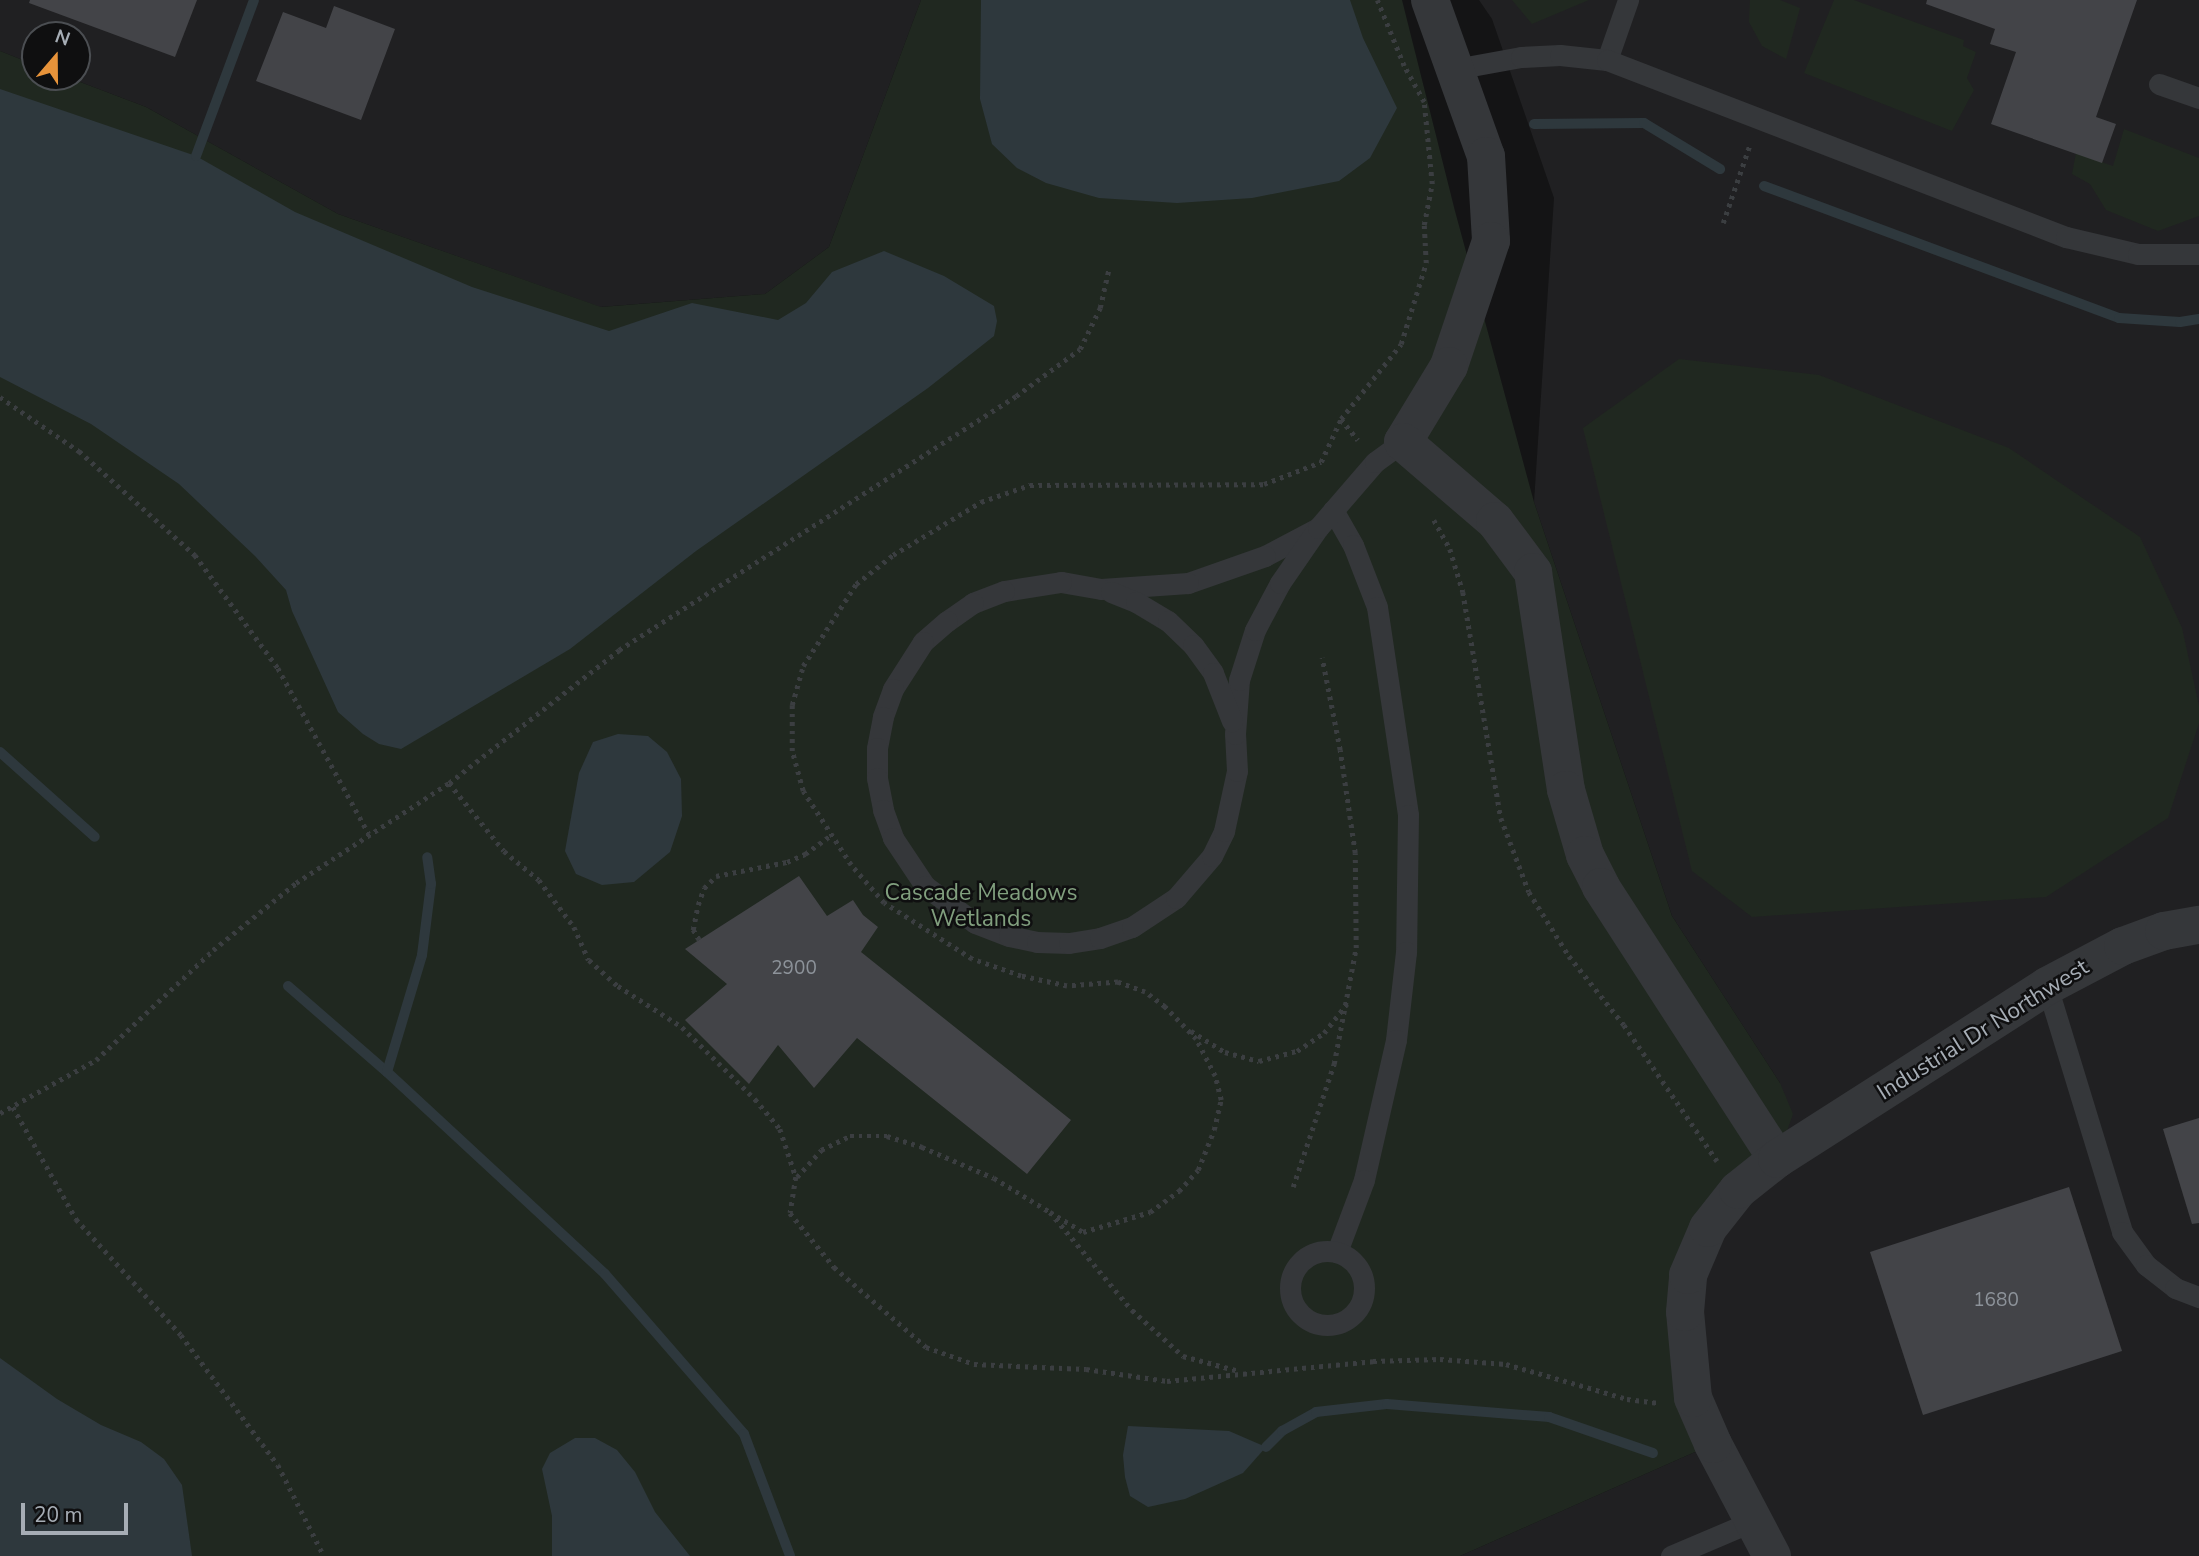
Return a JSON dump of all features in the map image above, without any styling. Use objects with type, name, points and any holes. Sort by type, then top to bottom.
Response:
[{"type":"street","points":[[1430,0],[1486,156],[1491,241],[1449,366],[1403,442],[1495,521],[1533,572],[1560,754],[1576,831],[1585,855],[1601,887],[1777,1158]]},
{"type":"street","name":"Industrial Dr Northwest","points":[[1772,1556],[1713,1444],[1693,1398],[1685,1312],[1688,1275],[1695,1254],[1719,1213],[1738,1191],[1777,1158],[2047,986],[2123,946],[2164,931],[2199,925]]},
{"type":"lane","points":[[1607,60],[1628,0]]},
{"type":"lane","points":[[1455,69],[1521,57],[1560,55],[1607,60],[2066,237],[2138,254],[2199,254]]},
{"type":"lane","points":[[2159,84],[2199,98]]},
{"type":"lane","points":[[1235,734],[1227,704],[1213,673],[1193,646],[1168,621],[1136,601],[1101,589],[1061,582],[1004,591],[974,603],[947,621],[923,642],[892,689],[877,748],[877,778],[883,810],[893,838],[925,886],[975,923],[1018,938],[1069,943],[1100,938],[1132,927],[1176,898],[1212,856],[1224,831],[1234,797],[1237,771],[1235,734],[1239,680],[1255,630],[1280,583],[1333,510],[1375,462],[1403,442]]},
{"type":"lane","points":[[1333,510],[1353,545],[1377,607],[1408,815],[1406,952],[1396,1040],[1364,1180],[1337,1252]]},
{"type":"lane","points":[[1101,589],[1188,583],[1265,556],[1318,528]]},
{"type":"lane","points":[[2047,986],[2122,1232],[2146,1265],[2175,1288],[2199,1297]]},
{"type":"lane","points":[[1671,1556],[1753,1521]]},
{"type":"path","points":[[796,1177],[821,1150],[850,1136],[887,1136],[922,1147],[994,1178],[1083,1232],[1150,1212],[1178,1191],[1198,1170],[1214,1130],[1221,1100],[1215,1076],[1196,1039],[1165,1007],[1145,992],[1118,982],[1067,986],[1021,976],[972,959],[928,934],[884,903],[830,836],[803,791],[792,751],[792,705],[803,666],[856,584],[938,526],[981,502],[1030,485],[1264,484],[1321,462],[1341,419],[1401,344],[1426,263],[1424,225],[1432,184],[1424,103],[1404,66],[1377,0]]},
{"type":"path","points":[[1723,223],[1752,136]]},
{"type":"path","points":[[0,1114],[96,1060],[213,950],[296,883],[449,783],[619,650],[1016,396],[1080,349],[1100,308],[1109,268]]},
{"type":"path","points":[[0,397],[79,452],[195,555],[278,668],[369,834]]},
{"type":"path","points":[[1293,1187],[1334,1064],[1348,1003],[1356,948],[1355,853],[1340,750],[1322,658]]},
{"type":"path","points":[[449,783],[504,851],[539,880],[574,927],[589,960],[618,986],[682,1027],[755,1099],[780,1129],[796,1177],[790,1213],[809,1240],[885,1314],[926,1347],[974,1364],[1086,1369],[1167,1381],[1242,1372],[1440,1359],[1506,1364],[1652,1404],[1693,1398]]},
{"type":"path","points":[[699,940],[692,930],[698,905],[704,888],[716,876],[787,862],[805,854],[830,836]]},
{"type":"path","points":[[1184,1027],[1224,1052],[1259,1061],[1297,1051],[1324,1033],[1348,1003]]},
{"type":"path","points":[[13,1107],[76,1219],[181,1335],[278,1465],[324,1556]]},
{"type":"path","points":[[1050,1212],[1132,1310],[1183,1356],[1242,1372]]},
{"type":"shaded area","points":[[0,0],[921,0],[829,247],[765,294],[600,307],[338,214],[146,107],[91,86],[91,21],[21,21],[21,59],[0,51]]},
{"type":"shaded area","points":[[981,0],[1350,0],[1363,38],[1397,108],[1370,158],[1339,181],[1252,198],[1177,203],[1099,198],[1046,183],[1017,168],[992,144],[980,99]]},
{"type":"shaded area","points":[[1479,0],[2199,0],[2199,1556],[1460,1556],[1713,1444],[1685,1312],[1780,1083],[1672,916],[1534,502],[1554,198],[1492,19]]},
{"type":"shaded area","points":[[0,89],[196,156],[295,212],[472,287],[609,331],[692,303],[778,320],[806,303],[832,272],[884,251],[944,276],[994,306],[997,321],[994,336],[928,388],[696,551],[570,649],[401,749],[379,744],[338,712],[292,611],[286,590],[255,556],[179,484],[91,424],[0,377]]},
{"type":"shaded area","points":[[618,734],[648,736],[667,752],[681,779],[682,816],[670,852],[634,882],[602,885],[576,874],[565,851],[579,773],[593,742]]},
{"type":"shaded area","points":[[0,1358],[57,1399],[101,1425],[141,1442],[164,1459],[182,1485],[192,1556],[0,1556]]},
{"type":"shaded area","points":[[1128,1426],[1229,1431],[1266,1447],[1243,1473],[1185,1499],[1148,1507],[1130,1496],[1125,1477],[1123,1455]]},
{"type":"shaded area","points":[[575,1438],[595,1438],[617,1450],[635,1472],[655,1512],[690,1556],[552,1556],[552,1516],[542,1469],[550,1453]]},
{"type":"green space","name":"Cascade Meadows Wetlands","points":[[921,0],[1402,0],[1455,211],[1534,502],[1672,916],[1780,1083],[1793,1114],[1777,1159],[1695,1254],[1713,1444],[1460,1556],[0,1556],[0,51],[21,59],[21,91],[91,91],[91,86],[146,107],[338,214],[601,307],[765,294],[829,247]]},
{"type":"green space","points":[[1512,0],[1589,0],[1532,24]]},
{"type":"green space","points":[[1750,0],[1780,0],[1800,8],[1786,59],[1762,46],[1749,22]]},
{"type":"green space","points":[[1834,0],[1854,0],[1964,40],[1963,46],[1976,52],[1967,78],[1974,90],[1952,131],[1804,73]]},
{"type":"green space","points":[[2124,129],[2199,158],[2199,216],[2158,231],[2106,210],[2090,184],[2072,174],[2076,153],[2113,166]]},
{"type":"green space","points":[[1679,359],[1819,375],[2009,448],[2140,537],[2182,628],[2199,706],[2199,723],[2168,818],[2046,897],[1752,917],[1692,871],[1583,428]]},
{"type":"building","points":[[30,0],[197,0],[175,57],[91,26],[91,21],[78,21],[29,3]]},
{"type":"building","points":[[1927,0],[2137,0],[2096,117],[2116,124],[2102,163],[1991,124],[2016,52],[1990,44],[1995,29],[1926,4]]},
{"type":"building","points":[[334,6],[395,29],[361,120],[256,81],[283,12],[326,28]]},
{"type":"building","points":[[799,876],[827,916],[853,900],[863,915],[878,927],[861,952],[1071,1120],[1027,1174],[857,1038],[814,1088],[778,1045],[749,1084],[685,1020],[727,984],[685,949]]},
{"type":"building","points":[[2199,1118],[2199,1223],[2192,1224],[2163,1129]]},
{"type":"building","points":[[2069,1187],[2122,1351],[1923,1415],[1870,1252]]},
{"type":"waterway","points":[[196,156],[254,0]]},
{"type":"waterway","points":[[1534,124],[1644,123],[1720,169]]},
{"type":"waterway","points":[[1764,186],[2119,318],[2180,322],[2199,319]]},
{"type":"waterway","points":[[0,752],[95,837]]},
{"type":"waterway","points":[[387,1072],[422,955],[431,884],[427,857]]},
{"type":"waterway","points":[[288,986],[387,1072],[605,1274],[744,1434],[790,1556]]},
{"type":"waterway","points":[[1266,1447],[1282,1431],[1316,1412],[1387,1404],[1549,1417],[1653,1453]]}]
